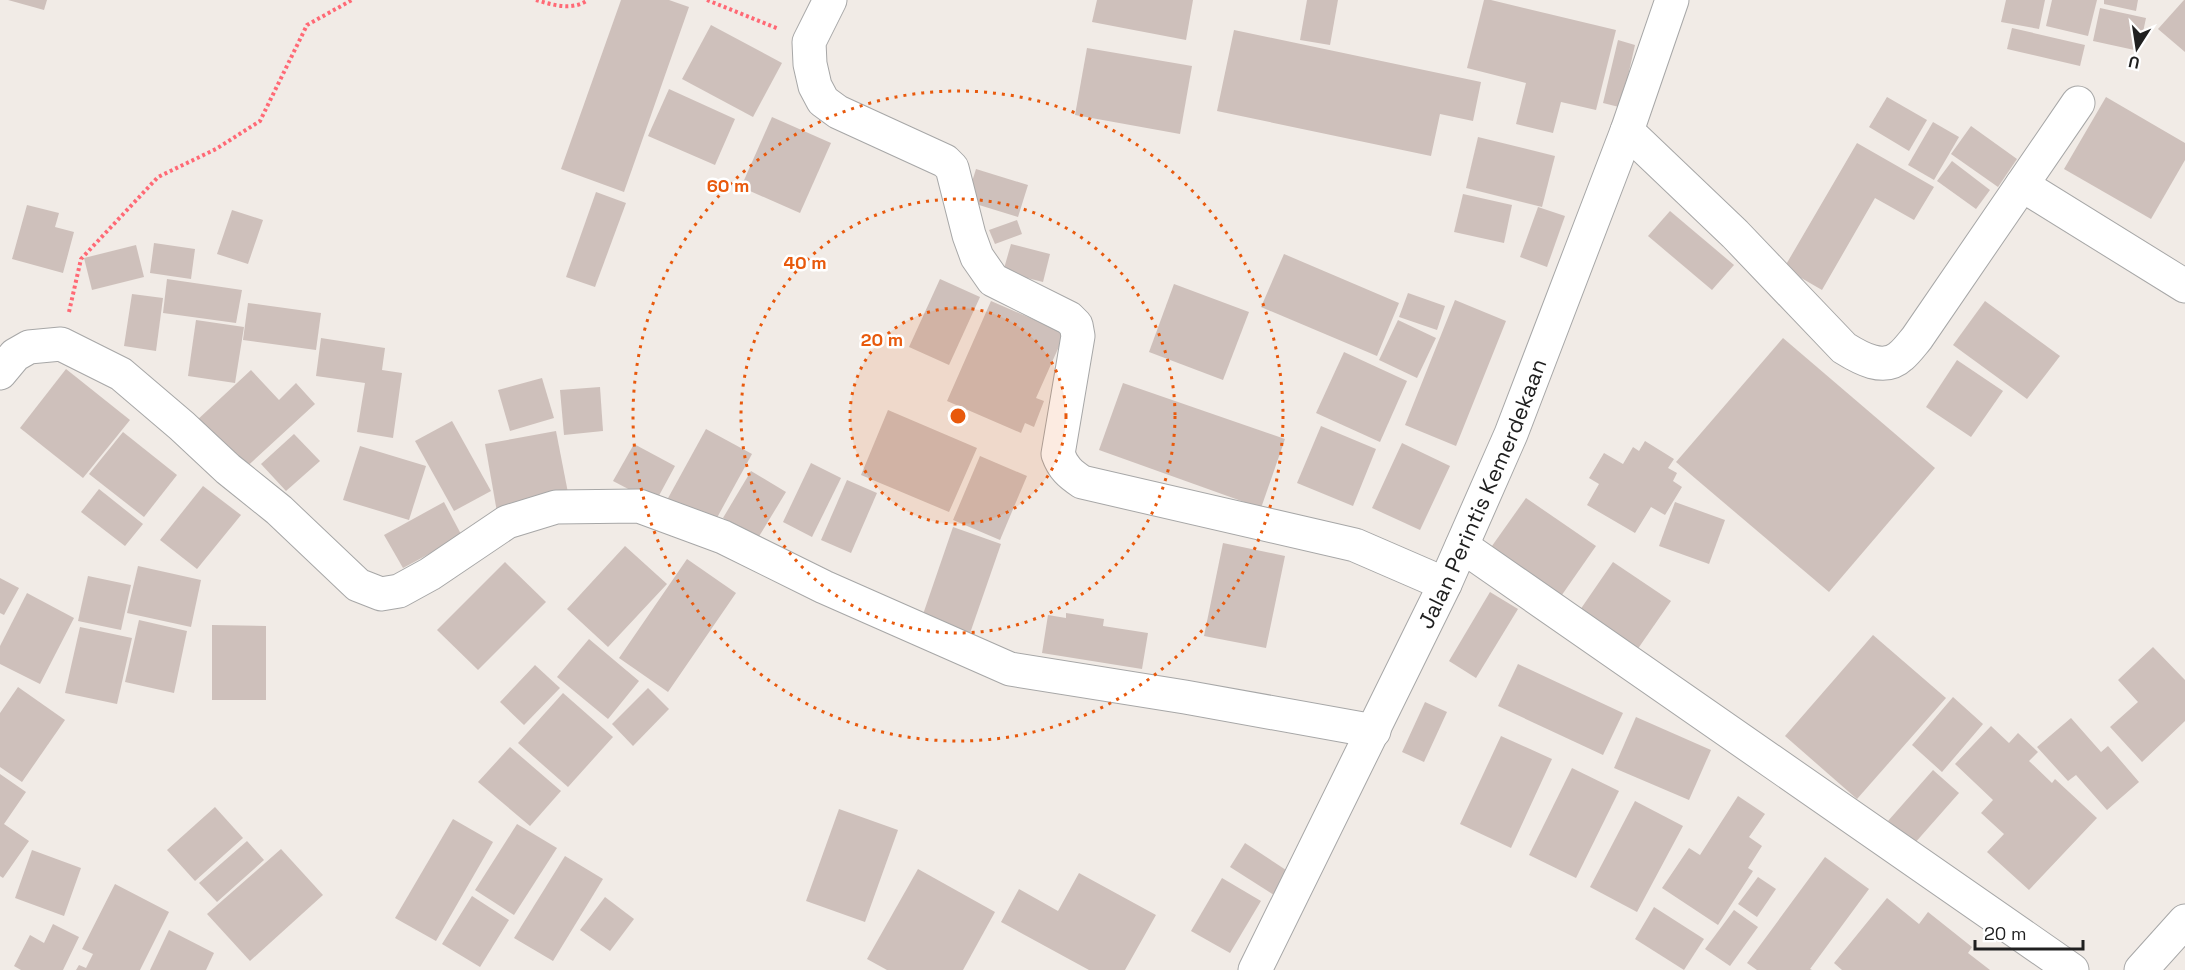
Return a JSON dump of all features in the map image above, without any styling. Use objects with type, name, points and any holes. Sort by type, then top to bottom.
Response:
[{"type":"street","points":[[830,0],[809,42],[810,63],[815,86],[823,100],[838,112],[945,161],[952,168],[977,257],[993,280],[1069,318],[1076,325],[1078,336],[1058,454],[1062,465],[1070,474],[1082,482],[1355,545],[1445,584]]},
{"type":"street","name":"Jalan Perintis Kemerdekaan","points":[[1255,970],[1445,584],[1511,434],[1627,130],[1672,0]]},
{"type":"street","points":[[1627,130],[1735,234],[1844,348],[1862,359],[1884,363],[1900,358],[1917,338],[2078,103]]},
{"type":"street","points":[[2022,185],[2185,286]]},
{"type":"street","points":[[0,373],[15,355],[29,347],[61,344],[121,374],[228,469],[279,510],[358,585],[381,594],[399,591],[430,574],[507,522],[556,507],[639,506],[723,537],[824,587],[1010,669],[1374,731]]},
{"type":"street","points":[[1462,546],[2072,970]]},
{"type":"street","points":[[2141,970],[2185,921]]},
{"type":"path","points":[[61,344],[81,259],[158,177],[216,149],[260,121],[307,25],[352,0]]},
{"type":"path","points":[[536,0],[561,7],[582,4],[588,0]]},
{"type":"path","points":[[707,0],[809,42]]},
{"type":"building","points":[[8,0],[47,0],[44,10]]},
{"type":"building","points":[[621,0],[669,0],[689,7],[624,192],[561,169]]},
{"type":"building","points":[[1097,0],[1193,0],[1186,40],[1092,22]]},
{"type":"building","points":[[1307,0],[1338,0],[1330,45],[1300,40]]},
{"type":"building","points":[[1484,0],[1616,30],[1596,110],[1561,102],[1553,133],[1516,124],[1526,83],[1467,68]]},
{"type":"building","points":[[2006,0],[2045,0],[2039,29],[2001,22]]},
{"type":"building","points":[[2052,0],[2097,0],[2088,36],[2046,26]]},
{"type":"building","points":[[2104,0],[2138,0],[2136,11],[2104,4]]},
{"type":"building","points":[[2185,0],[2185,52],[2158,29]]},
{"type":"building","points":[[2100,8],[2146,18],[2139,51],[2093,41]]},
{"type":"building","points":[[711,25],[782,63],[753,117],[682,79]]},
{"type":"building","points":[[2012,28],[2085,45],[2080,66],[2007,49]]},
{"type":"building","points":[[1234,30],[1481,82],[1473,121],[1440,114],[1431,156],[1217,111]]},
{"type":"building","points":[[1618,40],[1635,45],[1628,76],[1638,79],[1631,110],[1603,103]]},
{"type":"building","points":[[1087,48],[1192,66],[1180,134],[1075,115]]},
{"type":"building","points":[[669,89],[735,119],[715,165],[648,136]]},
{"type":"building","points":[[1887,97],[1927,120],[1909,151],[1869,127]]},
{"type":"building","points":[[2106,97],[2185,143],[2185,160],[2151,219],[2064,169]]},
{"type":"building","points":[[772,117],[831,143],[800,213],[741,187]]},
{"type":"building","points":[[1933,122],[1959,137],[1934,180],[1908,165]]},
{"type":"building","points":[[1971,126],[2017,159],[1998,187],[1951,154]]},
{"type":"building","points":[[1478,137],[1555,156],[1542,207],[1466,188]]},
{"type":"building","points":[[1857,143],[1934,187],[1914,220],[1875,198],[1822,290],[1784,268]]},
{"type":"building","points":[[1952,161],[1990,190],[1976,209],[1937,181]]},
{"type":"building","points":[[976,169],[1028,185],[1018,217],[966,201]]},
{"type":"building","points":[[596,192],[626,203],[595,287],[566,277]]},
{"type":"building","points":[[1463,194],[1512,205],[1504,243],[1454,232]]},
{"type":"building","points":[[27,205],[59,213],[55,227],[74,232],[63,273],[12,259]]},
{"type":"building","points":[[1538,207],[1565,216],[1547,267],[1520,257]]},
{"type":"building","points":[[232,210],[263,220],[248,264],[217,254]]},
{"type":"building","points":[[1670,211],[1734,265],[1712,290],[1648,236]]},
{"type":"building","points":[[1017,220],[1022,234],[995,244],[989,230]]},
{"type":"building","points":[[154,243],[195,249],[191,279],[150,273]]},
{"type":"building","points":[[1011,244],[1050,254],[1043,282],[1003,272]]},
{"type":"building","points":[[136,245],[144,277],[92,290],[84,258]]},
{"type":"building","points":[[1284,254],[1399,303],[1377,356],[1261,307]]},
{"type":"building","points":[[167,279],[242,290],[236,323],[163,313]]},
{"type":"building","points":[[940,279],[980,297],[949,365],[909,347]]},
{"type":"building","points":[[1174,284],[1249,312],[1223,380],[1149,352]]},
{"type":"building","points":[[1408,293],[1445,306],[1437,330],[1399,317]]},
{"type":"building","points":[[132,294],[163,298],[156,351],[124,346]]},
{"type":"building","points":[[1455,300],[1506,321],[1456,446],[1405,425]]},
{"type":"building","points":[[991,301],[1065,333],[1036,398],[1044,401],[1034,427],[1025,423],[1021,433],[947,401]]},
{"type":"building","points":[[1985,301],[2060,356],[2027,399],[1953,345]]},
{"type":"building","points":[[248,303],[321,313],[316,350],[243,340]]},
{"type":"building","points":[[196,320],[244,327],[235,383],[188,376]]},
{"type":"building","points":[[1398,320],[1436,338],[1417,378],[1379,360]]},
{"type":"building","points":[[321,338],[385,348],[382,370],[402,373],[393,438],[357,432],[365,383],[316,376]]},
{"type":"building","points":[[1783,338],[1935,468],[1829,592],[1676,462]]},
{"type":"building","points":[[1344,352],[1407,381],[1380,442],[1316,413]]},
{"type":"building","points":[[1957,360],[2003,391],[1971,437],[1926,407]]},
{"type":"building","points":[[66,369],[130,420],[83,478],[20,428]]},
{"type":"building","points":[[251,370],[279,400],[296,383],[315,404],[241,472],[195,422]]},
{"type":"building","points":[[542,378],[554,418],[510,431],[498,390]]},
{"type":"building","points":[[1123,383],[1285,439],[1261,508],[1099,450]]},
{"type":"building","points":[[600,387],[603,431],[564,435],[560,390]]},
{"type":"building","points":[[888,410],[977,448],[949,512],[861,475]]},
{"type":"building","points":[[452,421],[491,491],[454,511],[415,441]]},
{"type":"building","points":[[1321,426],[1376,449],[1353,506],[1297,483]]},
{"type":"building","points":[[706,429],[752,454],[713,525],[667,500]]},
{"type":"building","points":[[556,431],[569,498],[497,512],[485,444]]},
{"type":"building","points":[[123,432],[177,475],[144,517],[89,474]]},
{"type":"building","points":[[294,434],[320,461],[286,491],[261,464]]},
{"type":"building","points":[[1645,441],[1674,459],[1668,468],[1677,473],[1673,481],[1682,487],[1665,515],[1651,507],[1635,533],[1587,505],[1599,484],[1589,478],[1604,453],[1623,464],[1633,447],[1639,451]]},
{"type":"building","points":[[1402,443],[1450,466],[1420,530],[1372,508]]},
{"type":"building","points":[[634,444],[675,466],[655,503],[613,481]]},
{"type":"building","points":[[360,446],[426,466],[409,520],[343,500]]},
{"type":"building","points":[[980,456],[1027,476],[1000,540],[953,520]]},
{"type":"building","points":[[811,463],[841,478],[812,537],[783,522]]},
{"type":"building","points":[[751,471],[786,492],[758,538],[723,518]]},
{"type":"building","points":[[847,480],[877,493],[851,553],[821,540]]},
{"type":"building","points":[[203,486],[241,515],[197,569],[160,540]]},
{"type":"building","points":[[99,489],[143,524],[125,546],[81,512]]},
{"type":"building","points":[[1526,498],[1596,546],[1557,602],[1487,553]]},
{"type":"building","points":[[444,502],[462,536],[403,568],[384,535]]},
{"type":"building","points":[[1675,502],[1725,520],[1709,564],[1659,546]]},
{"type":"building","points":[[953,527],[1001,544],[968,639],[920,623]]},
{"type":"building","points":[[1223,543],[1285,556],[1266,648],[1204,636]]},
{"type":"building","points":[[625,546],[667,584],[608,647],[567,609]]},
{"type":"building","points":[[687,559],[736,593],[668,692],[619,658]]},
{"type":"building","points":[[505,562],[546,602],[478,670],[437,630]]},
{"type":"building","points":[[1613,562],[1671,601],[1637,650],[1580,610]]},
{"type":"building","points":[[138,566],[201,580],[191,627],[127,613]]},
{"type":"building","points":[[88,576],[131,585],[121,630],[78,621]]},
{"type":"building","points":[[0,578],[19,588],[4,615],[0,613]]},
{"type":"building","points":[[1490,592],[1518,609],[1476,678],[1449,661]]},
{"type":"building","points":[[27,593],[74,618],[40,684],[0,664],[0,646]]},
{"type":"building","points":[[1066,613],[1104,619],[1103,626],[1148,633],[1142,669],[1042,653],[1048,615],[1066,618]]},
{"type":"building","points":[[139,620],[187,631],[174,693],[125,682]]},
{"type":"building","points":[[212,625],[266,626],[266,700],[212,700]]},
{"type":"building","points":[[80,627],[132,638],[117,704],[65,693]]},
{"type":"building","points":[[1873,635],[1946,698],[1857,799],[1785,736]]},
{"type":"building","points":[[589,639],[639,681],[608,719],[557,677]]},
{"type":"building","points":[[2153,647],[2185,680],[2185,721],[2142,762],[2110,727],[2138,702],[2118,680]]},
{"type":"building","points":[[1518,664],[1623,713],[1603,755],[1498,706]]},
{"type":"building","points":[[535,665],[560,688],[524,725],[500,702]]},
{"type":"building","points":[[18,687],[65,720],[22,782],[0,767],[0,713]]},
{"type":"building","points":[[648,688],[669,709],[633,746],[612,724]]},
{"type":"building","points":[[563,693],[613,737],[568,787],[518,743]]},
{"type":"building","points":[[1953,697],[1983,724],[1942,772],[1912,745]]},
{"type":"building","points":[[1425,702],[1447,712],[1424,762],[1402,752]]},
{"type":"building","points":[[1636,717],[1711,750],[1689,800],[1614,768]]},
{"type":"building","points":[[2071,718],[2101,752],[2108,746],[2139,782],[2107,810],[2076,775],[2068,781],[2037,747]]},
{"type":"building","points":[[1991,726],[2009,743],[2018,733],[2038,752],[2029,761],[2052,783],[2055,779],[2097,818],[2029,890],[1987,852],[2004,834],[1981,813],[1993,800],[1955,764]]},
{"type":"building","points":[[1501,736],[1552,759],[1511,848],[1460,824]]},
{"type":"building","points":[[510,747],[561,791],[530,826],[478,782]]},
{"type":"building","points":[[1572,768],[1619,791],[1576,878],[1529,855]]},
{"type":"building","points":[[1933,770],[1959,793],[1914,844],[1888,821]]},
{"type":"building","points":[[0,774],[26,792],[4,824],[29,841],[3,878],[0,876]]},
{"type":"building","points":[[1738,796],[1765,814],[1749,837],[1762,846],[1748,868],[1753,871],[1718,925],[1662,888],[1689,848],[1700,855]]},
{"type":"building","points":[[1635,801],[1683,826],[1637,912],[1590,887]]},
{"type":"building","points":[[215,807],[243,838],[195,881],[167,850]]},
{"type":"building","points":[[839,809],[898,830],[865,922],[806,901]]},
{"type":"building","points":[[453,819],[493,842],[436,941],[395,918]]},
{"type":"building","points":[[517,824],[557,848],[514,915],[475,890]]},
{"type":"building","points":[[247,841],[264,860],[217,902],[199,883]]},
{"type":"building","points":[[1245,843],[1289,872],[1274,895],[1230,867]]},
{"type":"building","points":[[281,849],[323,895],[250,961],[207,914]]},
{"type":"building","points":[[32,850],[81,868],[64,916],[15,898]]},
{"type":"building","points":[[565,856],[603,879],[553,961],[514,938]]},
{"type":"building","points":[[1825,857],[1869,889],[1810,969],[1812,970],[1757,970],[1747,963]]},
{"type":"building","points":[[918,869],[995,912],[963,970],[887,970],[867,959]]},
{"type":"building","points":[[1079,873],[1156,915],[1125,970],[1089,970],[1001,922],[1019,889],[1058,911]]},
{"type":"building","points":[[1758,877],[1776,889],[1757,917],[1738,904]]},
{"type":"building","points":[[1222,878],[1261,901],[1230,953],[1191,931]]},
{"type":"building","points":[[115,884],[169,912],[140,970],[76,970],[79,965],[86,968],[93,954],[82,949]]},
{"type":"building","points":[[472,896],[509,920],[480,967],[442,944]]},
{"type":"building","points":[[605,897],[634,919],[610,951],[580,930]]},
{"type":"building","points":[[1887,898],[1919,924],[1928,912],[1972,947],[1968,953],[1990,970],[1842,970],[1834,963]]},
{"type":"building","points":[[1654,907],[1704,939],[1684,970],[1635,939]]},
{"type":"building","points":[[1734,910],[1758,927],[1730,966],[1705,949]]},
{"type":"building","points":[[53,924],[79,937],[63,970],[21,970],[14,966],[30,935],[44,943]]},
{"type":"building","points":[[169,930],[214,953],[206,970],[150,970]]}]
